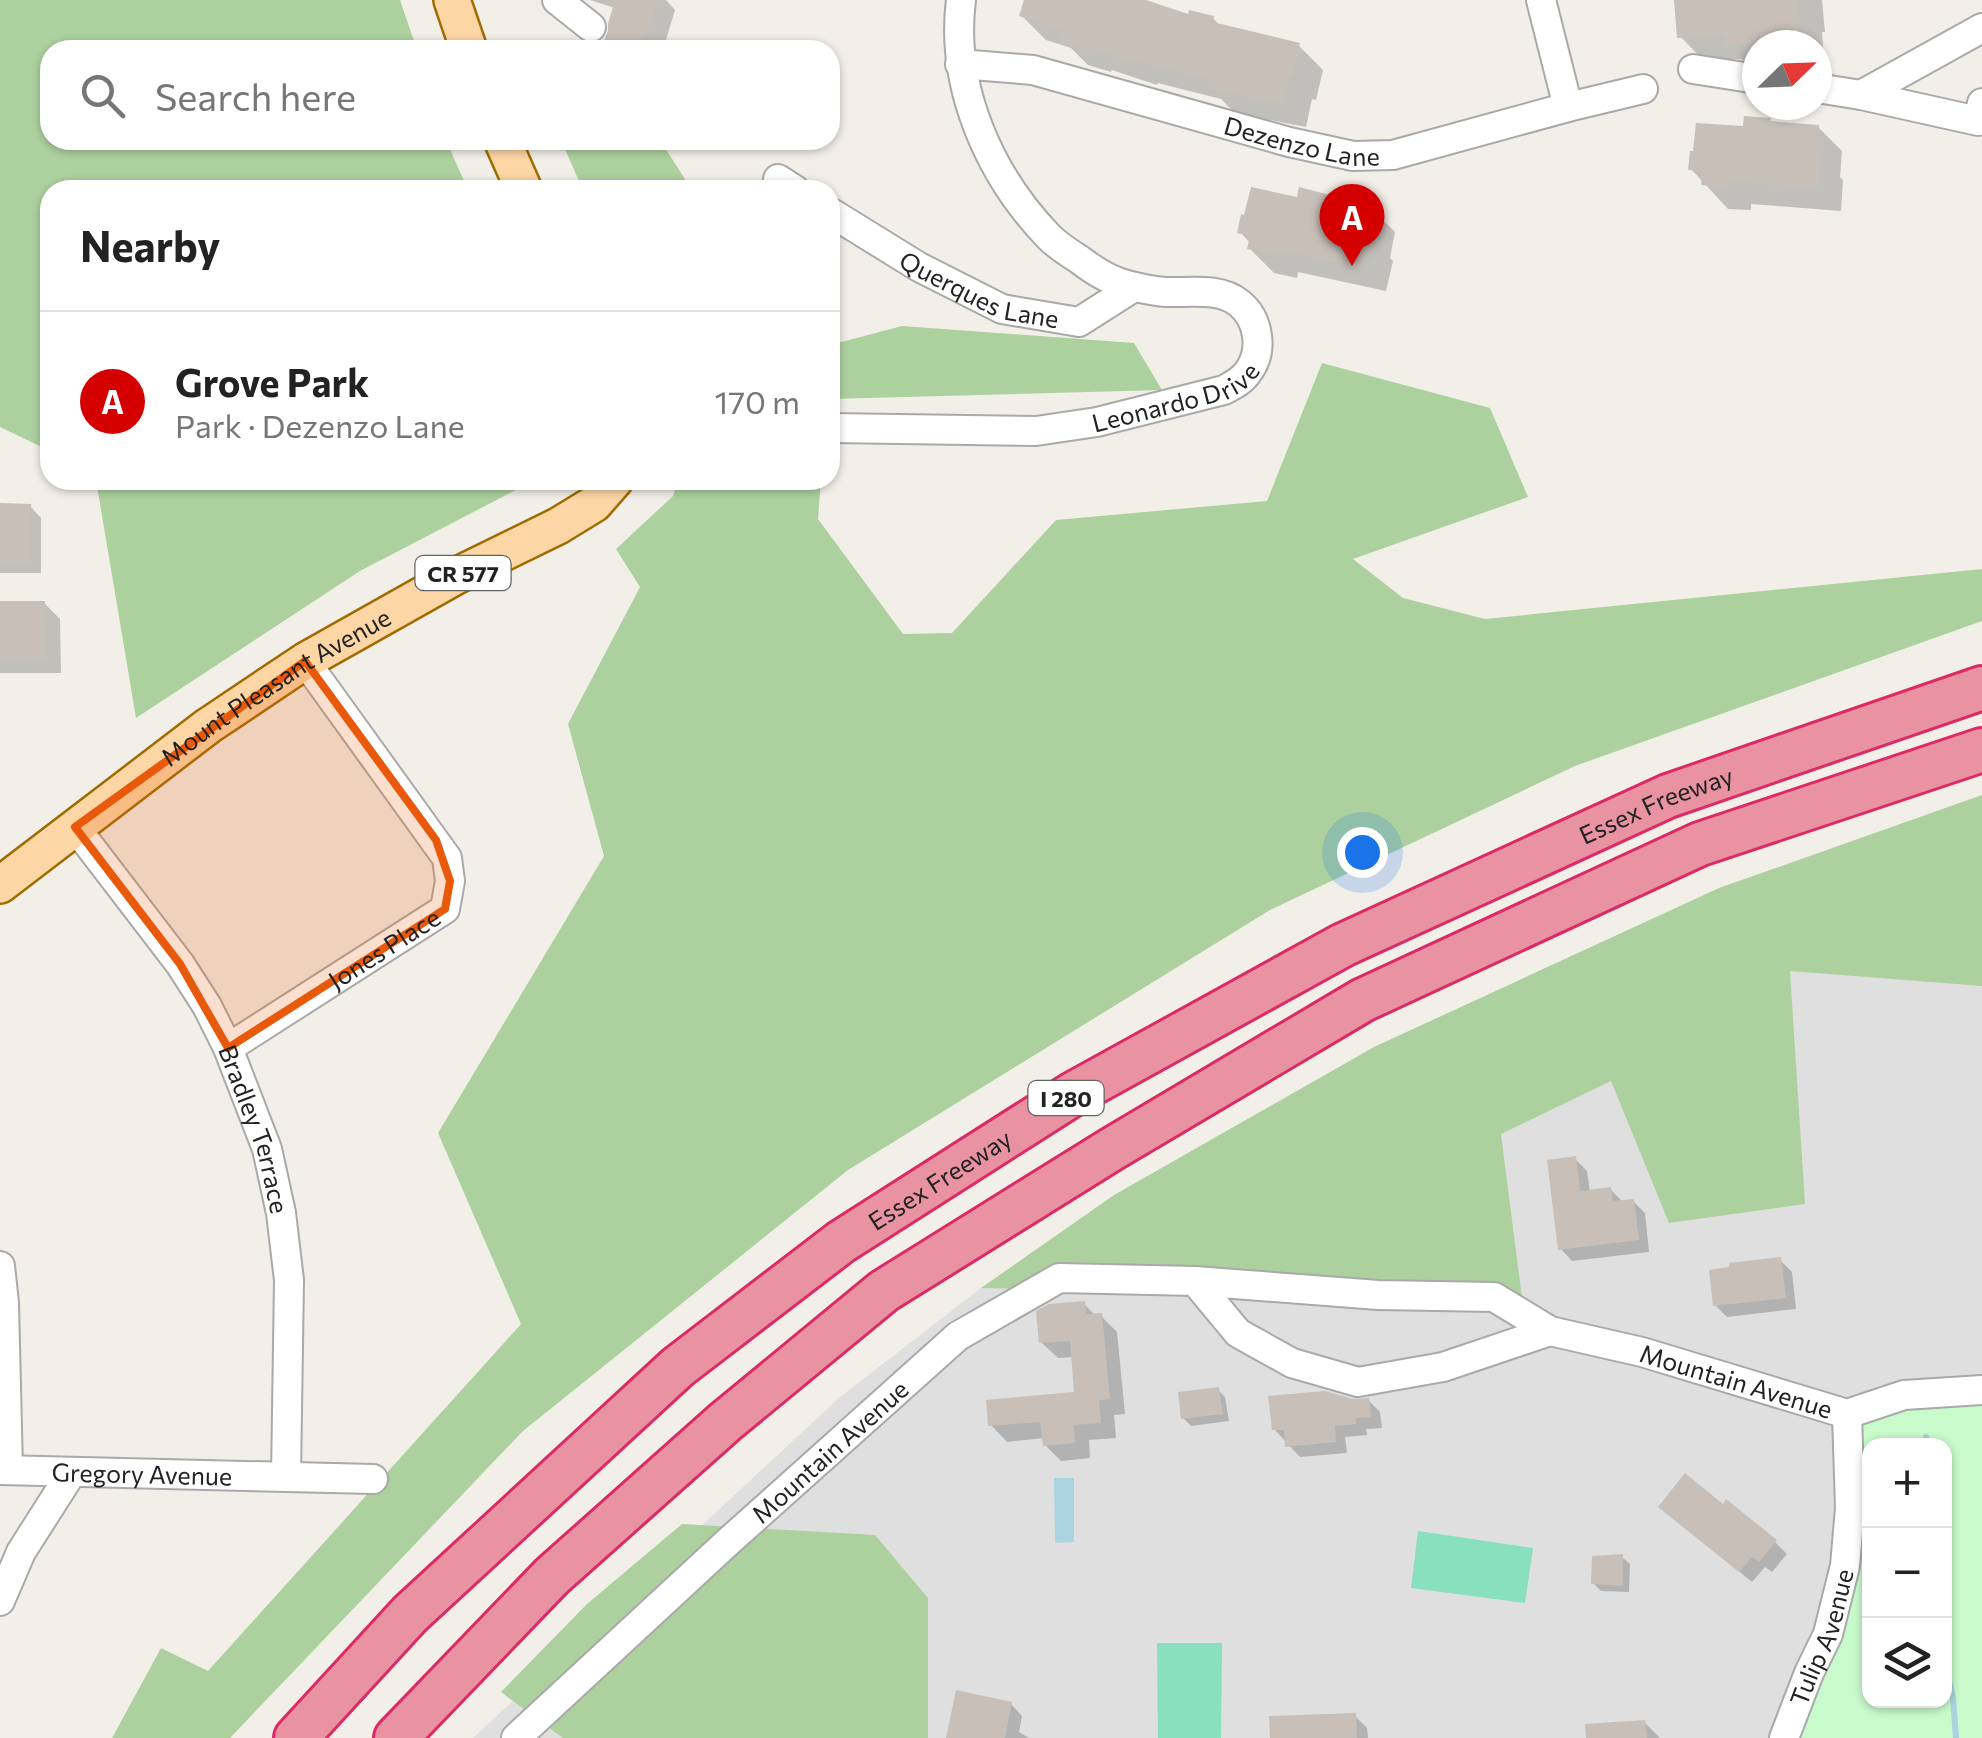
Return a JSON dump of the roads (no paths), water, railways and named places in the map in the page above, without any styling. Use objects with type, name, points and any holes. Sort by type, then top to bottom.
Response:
[{"type":"highway","name":"Essex Freeway","points":[[296,1738],[410,1614],[678,1368],[841,1242],[1073,1094],[1342,945],[1668,796],[1982,688]]},
{"type":"highway","name":"Essex Freeway","points":[[396,1738],[552,1576],[725,1422],[884,1292],[1112,1149],[1363,1000],[1682,852],[1982,750]]},
{"type":"main road","points":[[452,0],[466,40]]},
{"type":"main road","points":[[506,150],[520,180]]},
{"type":"main road","name":"Mount Pleasant Avenue","points":[[0,885],[208,726],[306,661],[456,576],[558,526],[594,504],[607,490]]},
{"type":"street","points":[[557,0],[591,26]]},
{"type":"street","name":"Leonardo Drive","points":[[840,428],[1036,431],[1097,422],[1224,390],[1249,372],[1256,358],[1256,326],[1238,301],[1223,294],[1159,292],[1122,284],[1087,266],[1052,240],[1026,210],[999,174],[973,111],[960,64],[961,0]]},
{"type":"street","points":[[1541,0],[1568,106]]},
{"type":"street","points":[[1861,95],[1982,28]]},
{"type":"street","name":"Dezenzo Lane","points":[[960,64],[1033,70],[1289,142],[1353,156],[1393,155],[1568,106],[1644,90]]},
{"type":"street","points":[[1693,69],[1742,77]]},
{"type":"street","points":[[1832,90],[1980,112]]},
{"type":"street","name":"Querques Lane","points":[[840,218],[920,267],[1002,309],[1079,322],[1134,287]]},
{"type":"street","name":"Jones Place","points":[[228,1048],[445,910],[450,881],[447,858],[306,661]]},
{"type":"street","name":"Bradley Terrace","points":[[75,827],[208,1006],[268,1148],[289,1280],[286,1477]]},
{"type":"street","points":[[0,1266],[4,1303],[4,1470]]},
{"type":"street","name":"Mountain Avenue","points":[[516,1738],[958,1336],[1059,1278],[1194,1282],[1378,1295],[1494,1297],[1550,1331],[1642,1352],[1847,1414],[1904,1395],[1982,1390]]},
{"type":"street","points":[[1194,1282],[1238,1333],[1292,1363],[1358,1382],[1442,1367],[1550,1331]]},
{"type":"street","name":"Tulip Avenue","points":[[1784,1738],[1828,1634],[1845,1566],[1850,1508],[1847,1414]]},
{"type":"street","name":"Gregory Avenue","points":[[4,1470],[373,1480]]},
{"type":"street","points":[[0,1601],[21,1552],[72,1472]]},
{"type":"water","points":[[1054,1478],[1074,1478],[1074,1542],[1055,1543]]},
{"type":"waterway","points":[[1952,1694],[1956,1738]]},
{"type":"place","name":"Grove Park","points":[[1352,266]]}]
